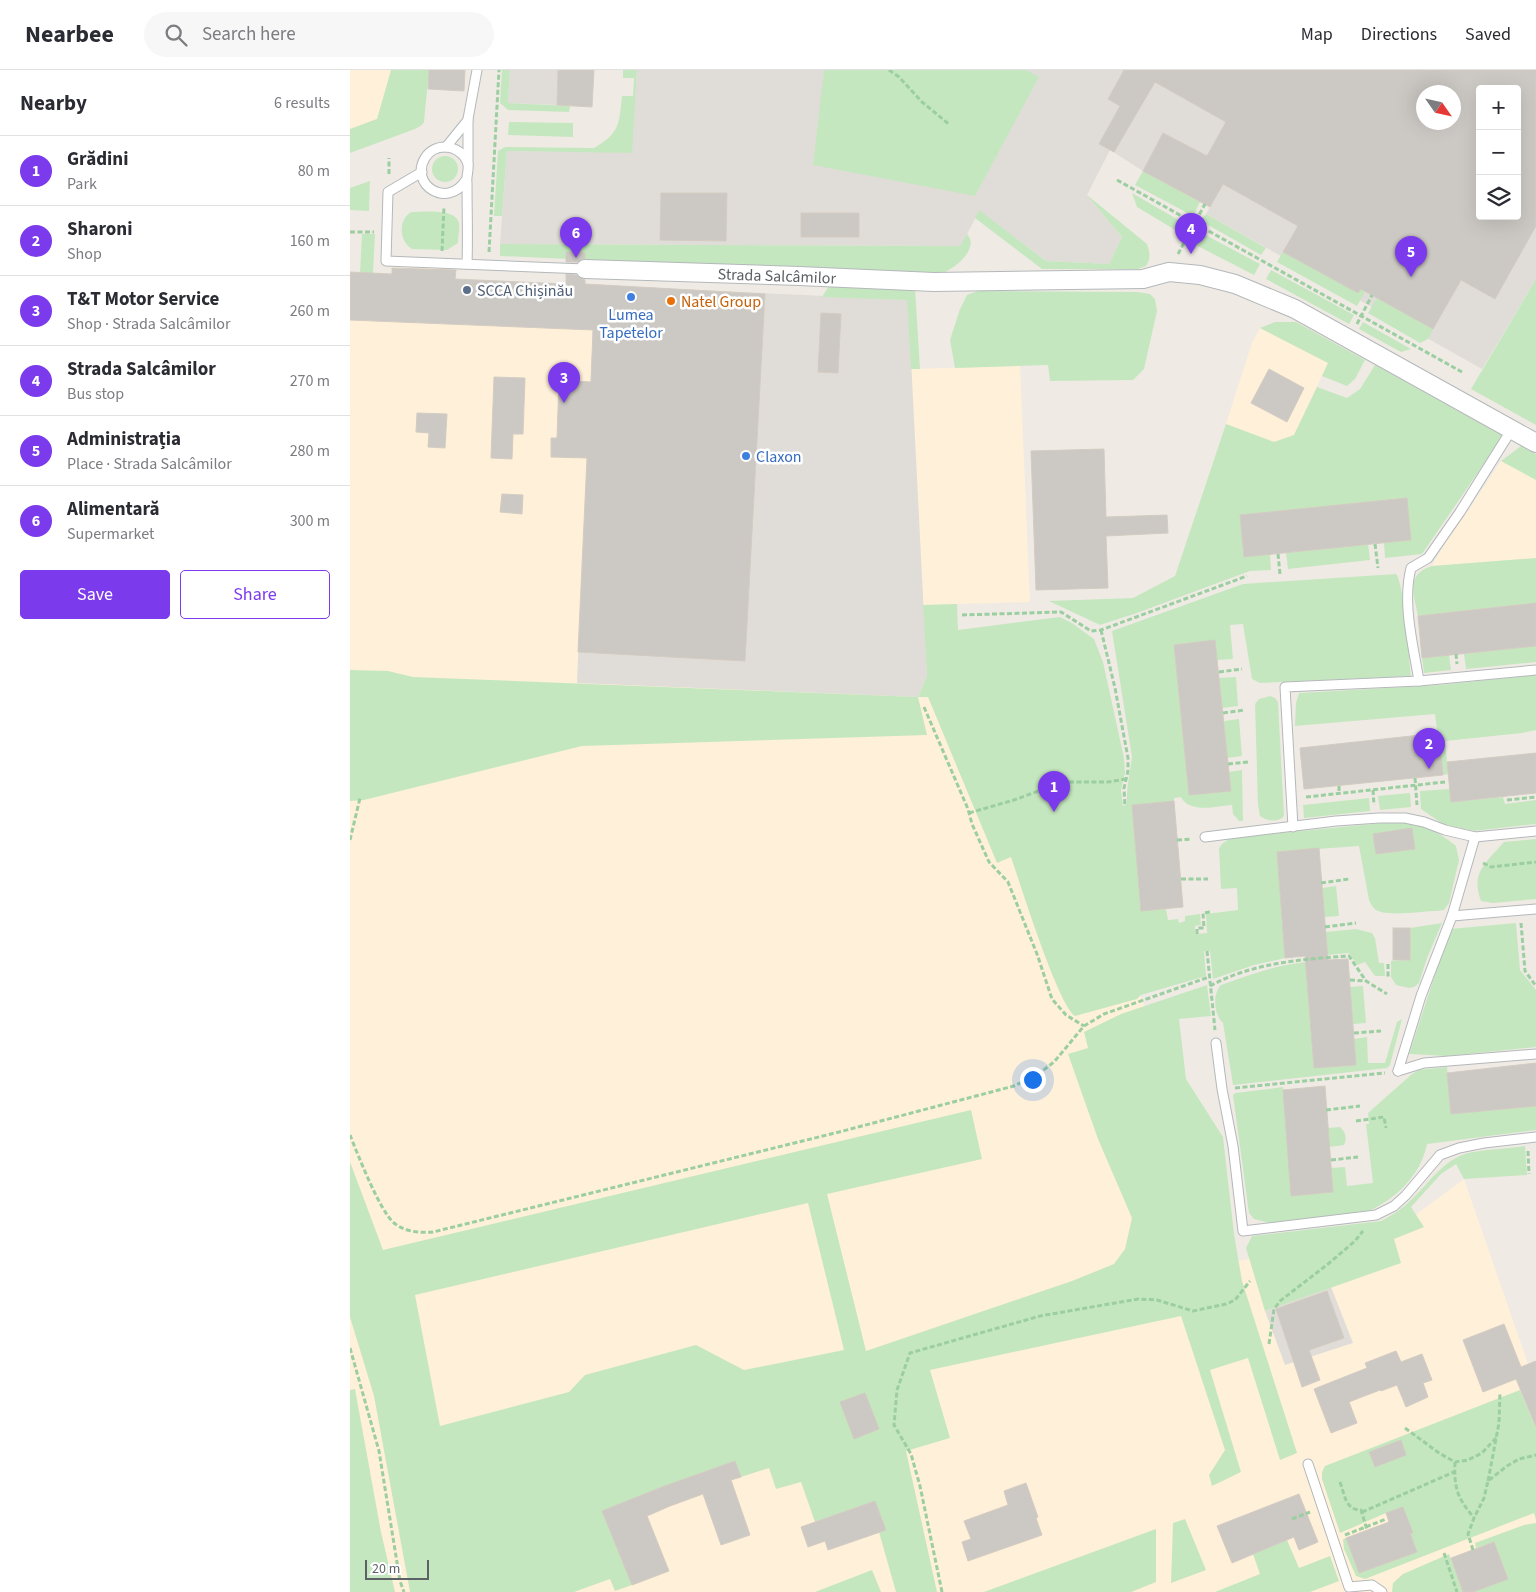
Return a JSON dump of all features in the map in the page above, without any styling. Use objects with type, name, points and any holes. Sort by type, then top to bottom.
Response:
[{"type":"street","name":"Strada Salcâmilor","points":[[585,269],[934,282],[1143,279],[1168,272],[1200,275],[1235,284],[1295,308],[1536,443]]},
{"type":"lane","points":[[467,264],[468,210],[466,180],[468,173],[468,119],[477,70]]},
{"type":"lane","points":[[446,147],[468,119]]},
{"type":"lane","points":[[466,180],[456,191],[445,194],[434,192],[428,186],[422,172],[422,164],[431,151],[446,147],[460,152],[468,165]]},
{"type":"lane","name":"Strada Salcâmilor","points":[[422,172],[388,192],[386,261],[585,269]]},
{"type":"lane","points":[[1419,681],[1408,612],[1407,585],[1411,568],[1428,558],[1460,512],[1512,429]]},
{"type":"lane","points":[[1293,827],[1285,687],[1419,681],[1536,670]]},
{"type":"lane","points":[[1205,837],[1336,821],[1378,818],[1418,820],[1445,830],[1475,837],[1536,831]]},
{"type":"lane","points":[[1398,1072],[1421,996],[1452,916],[1475,837]]},
{"type":"lane","points":[[1452,916],[1536,909]]},
{"type":"lane","points":[[1216,1044],[1233,1146],[1243,1231],[1376,1215],[1394,1206],[1406,1195],[1440,1154],[1484,1143],[1532,1138]]},
{"type":"lane","points":[[1398,1072],[1424,1063],[1536,1054]]},
{"type":"lane","points":[[1308,1464],[1349,1587],[1372,1585],[1382,1592]]},
{"type":"path","points":[[488,265],[499,70]]},
{"type":"path","points":[[889,70],[899,77],[922,102],[950,125]]},
{"type":"path","points":[[1117,180],[1462,372]]},
{"type":"path","points":[[441,263],[445,194]]},
{"type":"path","points":[[1168,272],[1205,204]]},
{"type":"path","points":[[350,232],[387,233]]},
{"type":"path","points":[[1349,339],[1372,296]]},
{"type":"path","points":[[1375,544],[1378,568]]},
{"type":"path","points":[[1278,554],[1280,574]]},
{"type":"path","points":[[962,614],[1061,612],[1091,631],[1101,630],[1247,576]]},
{"type":"path","points":[[1101,630],[1115,688],[1128,758],[1128,771],[1124,788],[1125,806]]},
{"type":"path","points":[[1218,672],[1242,669]]},
{"type":"path","points":[[924,708],[972,824],[990,862],[1008,882],[1037,954],[1052,999],[1066,1015],[1084,1026]]},
{"type":"path","points":[[1223,713],[1245,710]]},
{"type":"path","points":[[1228,764],[1249,762]]},
{"type":"path","points":[[1415,778],[1418,820]]},
{"type":"path","points":[[969,813],[1014,800],[1064,782],[1108,782],[1126,779]]},
{"type":"path","points":[[1291,799],[1445,782]]},
{"type":"path","points":[[1339,786],[1339,794]]},
{"type":"path","points":[[1507,800],[1536,797]]},
{"type":"path","points":[[350,840],[360,798]]},
{"type":"path","points":[[1469,856],[1492,866],[1536,862]]},
{"type":"path","points":[[1181,879],[1208,879]]},
{"type":"path","points":[[1321,883],[1349,879]]},
{"type":"path","points":[[1520,910],[1525,971],[1536,986]]},
{"type":"path","points":[[1197,934],[1197,928],[1204,928],[1203,913],[1210,912]]},
{"type":"path","points":[[1325,927],[1356,923]]},
{"type":"path","points":[[1207,951],[1216,1044]]},
{"type":"path","points":[[1210,986],[1225,978],[1276,964],[1304,959],[1349,956],[1366,981],[1387,994]]},
{"type":"path","points":[[1388,964],[1388,979]]},
{"type":"path","points":[[350,1135],[383,1211],[393,1222],[404,1229],[418,1233],[433,1232],[829,1135],[1014,1086],[1038,1075],[1054,1062],[1084,1026],[1104,1014],[1209,977]]},
{"type":"path","points":[[1350,980],[1366,981]]},
{"type":"path","points":[[1354,1033],[1381,1031]]},
{"type":"path","points":[[1250,1086],[1398,1072]]},
{"type":"path","points":[[1326,1110],[1360,1106]]},
{"type":"path","points":[[1356,1122],[1384,1117],[1386,1128]]},
{"type":"path","points":[[1529,1174],[1532,1138]]},
{"type":"path","points":[[1331,1160],[1358,1157]]},
{"type":"path","points":[[1269,1344],[1274,1309],[1280,1301],[1300,1287],[1355,1241],[1376,1215]]},
{"type":"path","points":[[942,1592],[920,1486],[911,1454],[894,1425],[897,1390],[910,1353],[1040,1316],[1138,1299],[1158,1300],[1193,1311],[1218,1306],[1235,1300],[1250,1281]]},
{"type":"path","points":[[350,1348],[379,1451],[400,1581],[404,1592]]},
{"type":"path","points":[[1473,1550],[1468,1534],[1484,1498],[1488,1481],[1499,1423],[1500,1392]]},
{"type":"path","points":[[1405,1428],[1438,1453],[1454,1462],[1468,1460],[1482,1453],[1497,1437]]},
{"type":"path","points":[[1488,1481],[1519,1459],[1536,1455]]},
{"type":"path","points":[[1454,1462],[1454,1478],[1459,1500],[1474,1518]]},
{"type":"path","points":[[1340,1482],[1349,1507],[1354,1510],[1361,1510],[1362,1512],[1454,1472]]},
{"type":"path","points":[[1362,1512],[1366,1528]]},
{"type":"path","points":[[1333,1540],[1366,1528],[1386,1518]]},
{"type":"path","points":[[1444,1553],[1457,1592]]},
{"type":"shaded area","points":[[350,70],[410,70],[409,107],[350,129]]},
{"type":"shaded area","points":[[510,70],[558,70],[557,105],[508,103]]},
{"type":"shaded area","points":[[637,70],[1536,70],[1536,279],[1482,369],[1206,214],[1231,169],[1163,133],[1143,171],[1110,150],[1087,195],[1122,237],[1109,264],[1046,261],[979,211],[961,246],[500,244],[507,151],[631,152]]},
{"type":"shaded area","points":[[392,266],[456,269],[455,279],[595,285],[577,682],[1064,705],[1112,919],[1239,1261],[1398,1228],[1464,1179],[1528,1364],[1533,1362],[1536,1370],[1536,1589],[1528,1592],[350,1592],[350,1282],[391,1272],[350,1162],[350,785],[355,670],[350,669],[350,272],[392,276]]},
{"type":"shaded area","points":[[595,285],[908,300],[927,676],[918,697],[577,683]]},
{"type":"shaded area","points":[[1260,328],[1328,363],[1294,435],[1275,442],[1226,424],[1252,343]]},
{"type":"shaded area","points":[[1020,366],[1030,602],[923,605],[911,369]]},
{"type":"shaded area","points":[[1501,461],[1536,480],[1536,558],[1432,566],[1447,539]]},
{"type":"shaded area","points":[[1331,1287],[1353,1343],[1285,1365],[1265,1311]]},
{"type":"green space","points":[[391,70],[429,70],[424,122],[415,129],[350,153],[350,129],[377,119]]},
{"type":"green space","points":[[502,70],[510,70],[508,103],[570,106],[569,112],[508,110],[500,103]]},
{"type":"green space","points":[[623,70],[637,70],[632,153],[507,151],[502,216],[494,216],[498,151],[505,147],[594,148],[603,143],[617,127],[622,96],[633,96],[634,78],[623,78]]},
{"type":"green space","points":[[824,70],[1026,70],[1039,77],[975,196],[813,165]]},
{"type":"green space","points":[[509,122],[573,123],[573,137],[508,135]]},
{"type":"green space","points":[[445,156],[454,160],[458,169],[454,178],[445,182],[436,178],[432,169],[436,160]]},
{"type":"green space","points":[[1143,171],[1200,202],[1193,216],[1135,185]]},
{"type":"green space","points":[[370,181],[369,211],[350,210],[350,188]]},
{"type":"green space","points":[[1132,193],[1187,225],[1182,234],[1137,207]]},
{"type":"green space","points":[[1087,195],[1147,244],[1150,255],[1146,266],[1138,269],[1042,269],[975,218],[979,210],[1046,261],[1109,264],[1122,237]]},
{"type":"green space","points":[[411,212],[438,212],[457,218],[459,223],[458,243],[447,250],[412,249],[405,241],[402,230],[404,220]]},
{"type":"green space","points":[[1206,214],[1266,248],[1261,255],[1201,221]]},
{"type":"green space","points":[[1196,230],[1260,264],[1254,275],[1190,242]]},
{"type":"green space","points":[[362,234],[375,234],[373,273],[360,273]]},
{"type":"green space","points":[[967,234],[971,244],[962,260],[945,272],[927,275],[500,256],[500,244],[960,246]]},
{"type":"green space","points":[[1283,252],[1358,293],[1361,289],[1365,292],[1357,306],[1277,262]]},
{"type":"green space","points":[[1271,270],[1354,315],[1349,324],[1266,279]]},
{"type":"green space","points":[[1536,279],[1536,425],[1471,389]]},
{"type":"green space","points":[[829,286],[915,288],[920,369],[911,369],[907,300],[822,297]]},
{"type":"green space","points":[[978,291],[1137,292],[1150,294],[1155,299],[1157,311],[1144,369],[1133,380],[1050,381],[1048,365],[955,368],[950,340],[960,309],[967,295]]},
{"type":"green space","points":[[1377,298],[1433,329],[1428,339],[1420,343],[1368,313]]},
{"type":"green space","points":[[1275,322],[1296,322],[1365,360],[1355,379],[1347,386],[1322,376],[1328,363],[1260,328]]},
{"type":"green space","points":[[1363,322],[1411,349],[1401,352],[1359,329]]},
{"type":"green space","points":[[1375,365],[1503,436],[1422,554],[1385,558],[1384,543],[1411,540],[1240,515],[1244,557],[1270,554],[1271,570],[1250,571],[1100,625],[1049,601],[1133,598],[1175,576],[1226,424],[1274,442],[1294,435],[1317,387],[1347,398],[1360,389]]},
{"type":"green space","points":[[1521,446],[1536,454],[1536,480],[1501,461]]},
{"type":"green space","points":[[1368,544],[1370,560],[1288,569],[1286,553]]},
{"type":"green space","points":[[1536,558],[1536,603],[1418,616],[1413,586],[1418,574],[1423,570],[1432,566]]},
{"type":"green space","points":[[1396,574],[1404,605],[1411,676],[1260,683],[1252,679],[1243,624],[1230,625],[1233,659],[1217,660],[1215,641],[1174,645],[1189,795],[1229,772],[1242,770],[1243,821],[1239,821],[1233,814],[1232,805],[1197,807],[1191,806],[1181,797],[1174,798],[1174,801],[1132,805],[1141,910],[1166,909],[1168,920],[1178,919],[1179,923],[1185,921],[1185,916],[1200,914],[1201,925],[1195,926],[1195,934],[1207,933],[1206,914],[1238,910],[1237,888],[1221,889],[1219,848],[1230,838],[1403,821],[1418,824],[1431,830],[1456,846],[1459,860],[1449,903],[1444,910],[1437,911],[1388,913],[1376,910],[1369,900],[1359,846],[1277,852],[1285,958],[1254,965],[1213,979],[1210,951],[1204,951],[1206,976],[1141,995],[1137,999],[1075,1016],[1059,990],[1050,968],[1011,857],[997,863],[928,697],[918,697],[927,676],[923,605],[957,604],[958,630],[1060,617],[1072,623],[1094,639],[1103,662],[1124,758],[1125,773],[1121,790],[1123,806],[1127,804],[1132,757],[1112,631],[1243,584]]},
{"type":"green space","points":[[1536,646],[1536,662],[1466,669],[1464,654]]},
{"type":"green space","points":[[1449,655],[1451,670],[1424,673],[1422,658]]},
{"type":"green space","points":[[350,670],[388,671],[413,677],[918,697],[927,735],[582,746],[364,800],[350,801]]},
{"type":"green space","points":[[1536,675],[1536,730],[1445,741],[1448,774],[1443,775],[1435,714],[1295,726],[1296,703],[1299,693],[1440,685]]},
{"type":"green space","points":[[1236,677],[1238,706],[1222,708],[1219,678]]},
{"type":"green space","points":[[1270,696],[1278,702],[1284,816],[1279,820],[1266,819],[1260,816],[1258,805],[1255,704],[1259,699]]},
{"type":"green space","points":[[1239,719],[1242,756],[1227,758],[1224,721]]},
{"type":"green space","points":[[1450,789],[1452,802],[1503,797],[1505,804],[1536,800],[1536,824],[1473,831],[1443,824],[1421,809],[1420,791]]},
{"type":"green space","points":[[1410,793],[1411,807],[1380,810],[1378,796]]},
{"type":"green space","points":[[1369,798],[1370,811],[1304,818],[1303,805]]},
{"type":"green space","points":[[1536,839],[1536,899],[1493,903],[1481,901],[1478,882],[1479,875],[1486,862],[1504,842]]},
{"type":"green space","points":[[1336,886],[1339,916],[1324,917],[1322,888]]},
{"type":"green space","points":[[1442,923],[1419,983],[1409,988],[1396,985],[1391,977],[1391,961],[1410,960],[1410,928]]},
{"type":"green space","points":[[1516,923],[1520,970],[1536,990],[1536,1047],[1447,1056],[1409,1054],[1450,929]]},
{"type":"green space","points":[[1356,929],[1372,933],[1375,938],[1379,963],[1384,963],[1385,976],[1375,976],[1365,962],[1357,965],[1349,953],[1327,955],[1325,932]]},
{"type":"green space","points":[[1306,962],[1314,1068],[1356,1065],[1354,1039],[1367,1037],[1368,1063],[1385,1063],[1397,1022],[1402,1019],[1390,1065],[1387,1068],[1233,1085],[1223,1023],[1218,1015],[1215,1004],[1218,989],[1221,985],[1263,971],[1284,965]]},
{"type":"green space","points":[[1207,985],[1211,1016],[1179,1019],[1186,1079],[1223,1137],[1234,1234],[1242,1281],[1297,1453],[1280,1460],[1248,1358],[1210,1370],[1241,1472],[1212,1486],[1209,1475],[1225,1450],[1181,1316],[930,1370],[950,1438],[906,1451],[937,1592],[896,1592],[879,1532],[886,1530],[875,1501],[815,1522],[801,1482],[776,1489],[769,1468],[741,1477],[735,1461],[662,1487],[603,1511],[632,1585],[615,1591],[610,1579],[574,1592],[410,1592],[374,1396],[350,1317],[350,1162],[383,1250],[971,1110],[982,1159],[827,1194],[866,1351],[1072,1281],[1114,1264],[1125,1249],[1132,1218],[1098,1139],[1068,1054],[1088,1048],[1084,1032],[1121,1014]],"holes":[[[808,1203],[844,1350],[744,1370],[696,1345],[585,1375],[569,1392],[440,1426],[415,1295]]]},
{"type":"green space","points":[[1363,986],[1366,1023],[1353,1024],[1350,987]]},
{"type":"green space","points":[[1447,1067],[1451,1114],[1536,1106],[1536,1130],[1427,1144],[1419,1166],[1406,1185],[1378,1207],[1367,1212],[1270,1223],[1254,1219],[1249,1213],[1233,1095],[1235,1093],[1283,1087],[1292,1196],[1333,1192],[1331,1168],[1345,1167],[1347,1186],[1373,1183],[1366,1124],[1369,1124],[1368,1113],[1412,1074],[1419,1070]]},
{"type":"green space","points":[[1340,1127],[1344,1131],[1344,1145],[1329,1147],[1328,1128]]},
{"type":"green space","points":[[1525,1146],[1527,1175],[1464,1179],[1456,1164],[1441,1174],[1411,1207],[1424,1227],[1394,1239],[1401,1263],[1265,1311],[1246,1248],[1252,1236],[1381,1221],[1405,1205],[1437,1172],[1459,1156],[1468,1153]]},
{"type":"green space","points":[[355,1389],[381,1532],[395,1592],[350,1592],[350,1390]]},
{"type":"green space","points":[[1520,1390],[1536,1428],[1536,1520],[1534,1513],[1365,1579],[1356,1576],[1344,1549],[1343,1539],[1346,1538],[1359,1573],[1417,1552],[1410,1533],[1412,1533],[1386,1513],[1340,1533],[1322,1479],[1322,1472],[1325,1466]]},
{"type":"green space","points":[[1185,1519],[1206,1570],[1171,1583],[1173,1523]]},
{"type":"green space","points":[[1536,1523],[1536,1592],[1473,1592],[1508,1578],[1494,1542],[1476,1548],[1475,1543],[1524,1525]]},
{"type":"green space","points":[[1156,1529],[1156,1582],[1131,1592],[984,1592]]},
{"type":"green space","points":[[1287,1540],[1299,1568],[1330,1556],[1339,1581],[1310,1592],[1215,1592],[1260,1574],[1253,1554]]},
{"type":"green space","points":[[1449,1554],[1463,1592],[1392,1592],[1393,1583],[1403,1574]]},
{"type":"green space","points":[[872,1570],[881,1592],[815,1592]]},
{"type":"building","points":[[429,70],[465,70],[464,91],[428,89]]},
{"type":"building","points":[[558,70],[594,70],[592,107],[557,105]]},
{"type":"building","points":[[1124,70],[1536,70],[1536,226],[1495,299],[1461,280],[1433,329],[1361,289],[1358,293],[1283,252],[1298,226],[1223,184],[1210,207],[1143,171],[1163,133],[1207,156],[1226,122],[1155,82],[1114,152],[1099,144],[1120,106],[1108,99]]},
{"type":"building","points":[[661,193],[727,193],[726,241],[660,240]]},
{"type":"building","points":[[801,213],[859,213],[859,237],[801,237]]},
{"type":"building","points":[[566,252],[585,253],[585,258],[577,262],[566,262]]},
{"type":"building","points":[[392,268],[456,270],[455,279],[566,284],[566,274],[576,275],[585,280],[585,284],[765,294],[745,661],[578,652],[587,458],[551,457],[551,438],[557,438],[559,380],[591,382],[593,330],[350,320],[350,272],[392,274]]},
{"type":"building","points":[[821,313],[841,314],[838,373],[818,372]]},
{"type":"building","points":[[1269,369],[1304,388],[1287,422],[1251,403]]},
{"type":"building","points":[[494,377],[525,378],[523,434],[513,434],[512,459],[491,458]]},
{"type":"building","points":[[417,413],[447,414],[445,448],[428,447],[429,433],[416,432]]},
{"type":"building","points":[[1104,449],[1106,517],[1167,515],[1168,533],[1106,536],[1108,588],[1036,590],[1031,451]]},
{"type":"building","points":[[502,494],[523,495],[522,514],[500,512]]},
{"type":"building","points":[[1407,498],[1411,540],[1244,557],[1240,515]]},
{"type":"building","points":[[1536,603],[1536,646],[1422,658],[1418,616]]},
{"type":"building","points":[[1215,640],[1231,791],[1189,795],[1174,645]]},
{"type":"building","points":[[1439,733],[1443,775],[1304,789],[1300,748]]},
{"type":"building","points":[[1536,753],[1536,793],[1451,802],[1447,762]]},
{"type":"building","points":[[1174,801],[1183,907],[1141,911],[1132,805]]},
{"type":"building","points":[[1412,828],[1415,849],[1376,854],[1373,834]]},
{"type":"building","points":[[1319,848],[1328,960],[1348,959],[1356,1065],[1314,1068],[1305,956],[1285,958],[1277,852]]},
{"type":"building","points":[[1393,928],[1410,928],[1410,960],[1393,960]]},
{"type":"building","points":[[1536,1063],[1536,1106],[1451,1114],[1447,1073]]},
{"type":"building","points":[[1325,1086],[1333,1192],[1291,1196],[1283,1090]]},
{"type":"building","points":[[1327,1291],[1344,1338],[1309,1350],[1320,1380],[1302,1387],[1276,1309]]},
{"type":"building","points":[[1504,1324],[1521,1367],[1536,1361],[1536,1427],[1516,1379],[1483,1392],[1463,1340]]},
{"type":"building","points":[[1396,1351],[1401,1362],[1422,1354],[1432,1380],[1423,1383],[1428,1397],[1406,1407],[1397,1385],[1380,1390],[1349,1402],[1357,1423],[1331,1433],[1314,1389],[1367,1368],[1365,1363]]},
{"type":"building","points":[[865,1393],[879,1429],[854,1439],[840,1402]]},
{"type":"building","points":[[1401,1440],[1406,1455],[1375,1467],[1369,1452]]},
{"type":"building","points":[[735,1461],[741,1477],[731,1480],[750,1535],[721,1545],[703,1494],[670,1506],[647,1516],[669,1571],[632,1585],[602,1511]]},
{"type":"building","points":[[1026,1483],[1042,1535],[968,1561],[962,1542],[971,1539],[964,1521],[1008,1505],[1004,1491]]},
{"type":"building","points":[[1299,1494],[1318,1542],[1299,1550],[1294,1537],[1232,1563],[1217,1526]]},
{"type":"building","points":[[875,1501],[886,1530],[828,1550],[825,1541],[808,1547],[801,1527]]},
{"type":"building","points":[[1403,1507],[1413,1533],[1410,1533],[1417,1552],[1359,1573],[1346,1538],[1389,1522],[1386,1513]]},
{"type":"building","points":[[1494,1542],[1508,1579],[1473,1592],[1463,1592],[1451,1558]]},
{"type":"place","name":"Strada Salcâmilor","points":[[1191,254]]},
{"type":"place","name":"Alimentară","points":[[576,258]]},
{"type":"place","name":"Administrația","points":[[1411,277]]},
{"type":"place","name":"SCCA Chișinău","points":[[467,290]]},
{"type":"place","name":"Lumea Tapetelor","points":[[631,297]]},
{"type":"place","name":"Natel Group","points":[[671,301]]},
{"type":"place","name":"T&T Motor Service","points":[[564,403]]},
{"type":"place","name":"Claxon","points":[[746,456]]},
{"type":"place","name":"Sharoni","points":[[1429,769]]},
{"type":"place","name":"Grădini","points":[[1054,812]]}]
